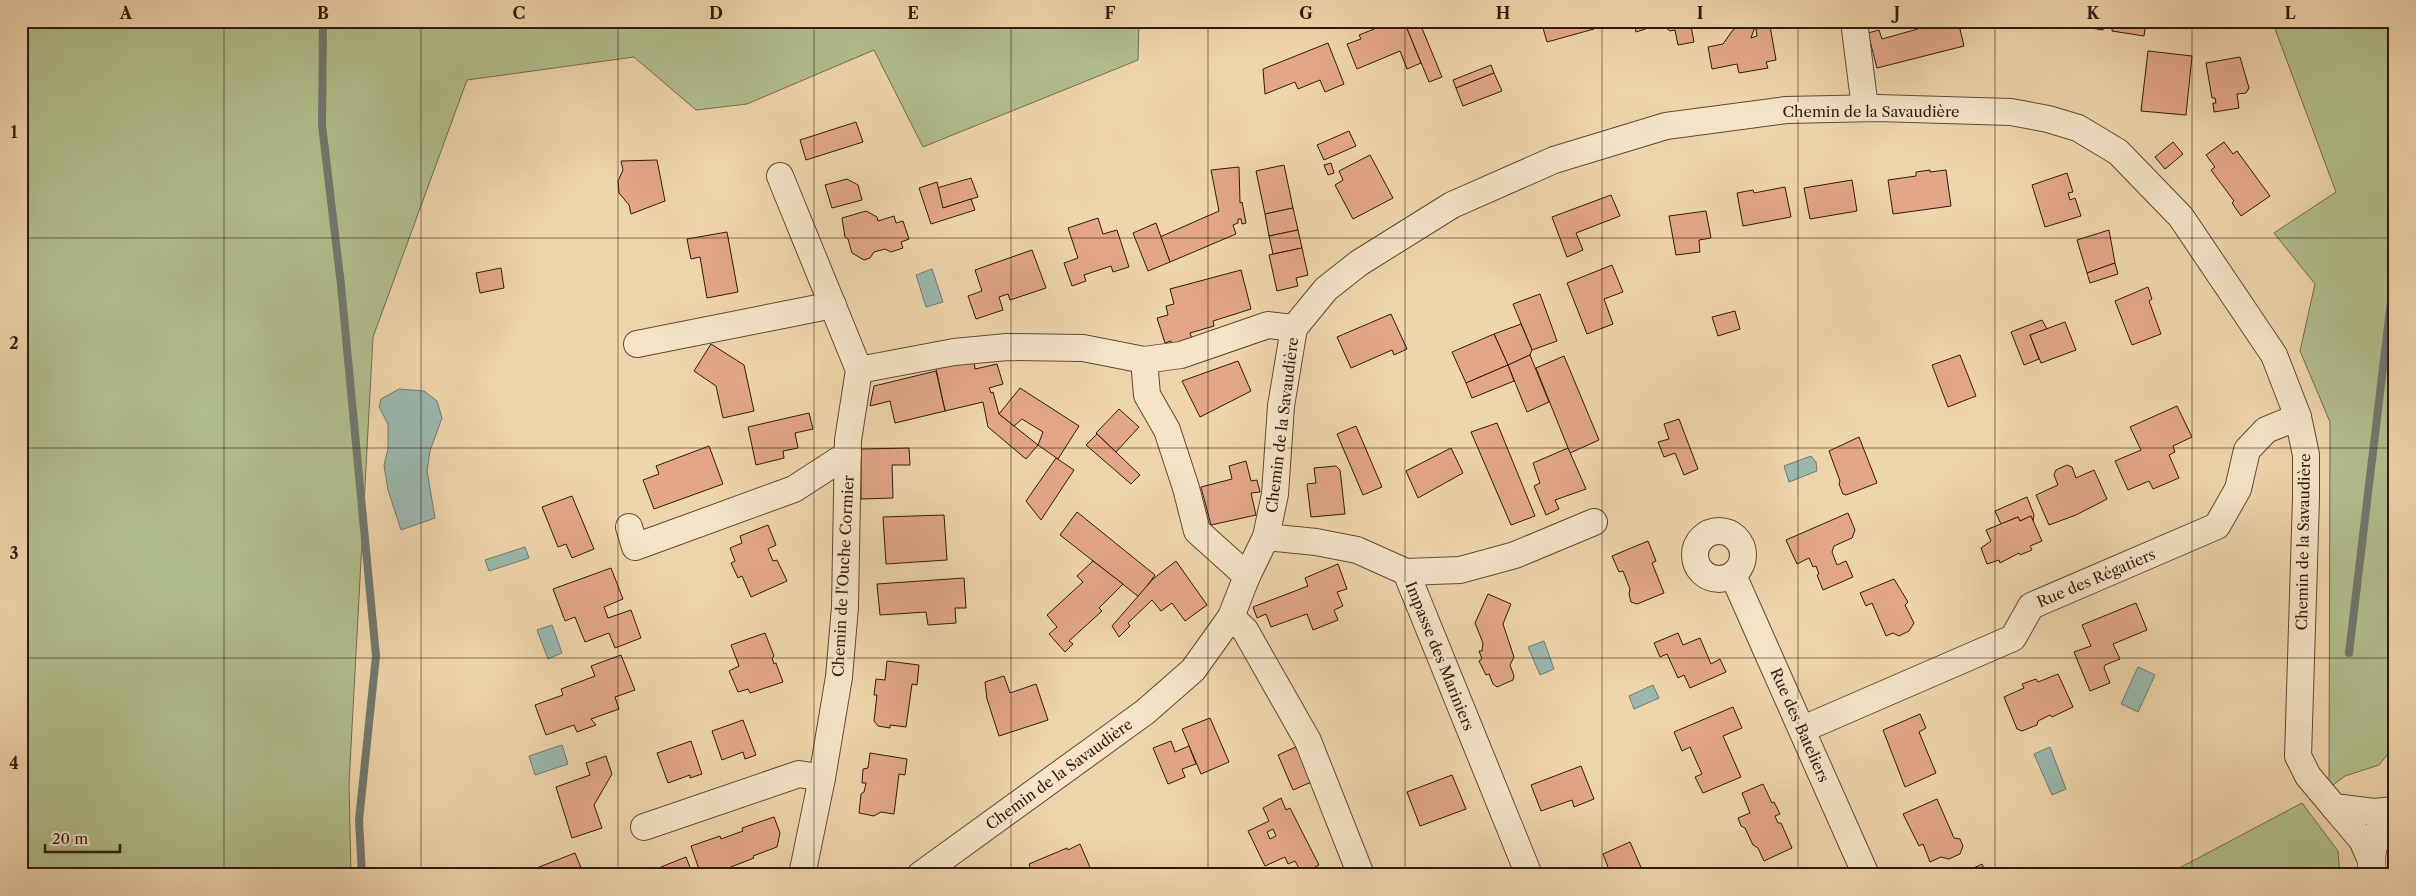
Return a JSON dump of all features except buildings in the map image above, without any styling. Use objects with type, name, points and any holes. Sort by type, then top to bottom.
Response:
[{"type":"main road","points":[[2372,866],[2378,833],[2394,809]]},
{"type":"street","points":[[1854,21],[1865,108]]},
{"type":"street","name":"Chemin de la Savaudière","points":[[920,875],[1145,712],[1192,670],[1231,617],[1247,576],[1266,537],[1275,494],[1281,406],[1294,328],[1326,289],[1359,263],[1452,205],[1554,160],[1666,126],[1786,110],[1865,108],[2011,112],[2048,119],[2078,128],[2118,152],[2181,217],[2274,355],[2298,416],[2306,456],[2298,756],[2308,776],[2362,840],[2372,866]]},
{"type":"street","points":[[780,176],[859,370],[954,352],[1007,347],[1083,348],[1144,360],[1181,355],[1268,325],[1294,328]]},
{"type":"street","points":[[637,344],[833,305]]},
{"type":"street","points":[[1144,360],[1147,395],[1167,430],[1186,488],[1197,531],[1247,576]]},
{"type":"street","name":"Chemin de l'Ouche Cormier","points":[[802,875],[822,778],[839,677],[845,607],[848,440],[859,370]]},
{"type":"street","name":"Rue des Régatiers","points":[[1803,729],[2013,638],[2031,606],[2217,526],[2238,489],[2247,450],[2266,430],[2298,416]]},
{"type":"street","name":"Chemin de l'Ouche Cormier","points":[[635,546],[794,489],[848,454]]},
{"type":"street","points":[[1406,572],[1460,570],[1515,555],[1594,522]]},
{"type":"street","name":"Impasse des Mariniers","points":[[1266,537],[1316,542],[1357,550],[1406,572],[1529,875]]},
{"type":"street","name":"Rue des Bateliers","points":[[1733,575],[1803,729],[1866,875]]},
{"type":"street","points":[[1231,617],[1246,630],[1308,741],[1361,875]]},
{"type":"street","points":[[644,827],[800,774],[822,778]]},
{"type":"street","points":[[2334,807],[2374,812],[2394,809]]},
{"type":"green space","points":[[21,21],[1139,21],[1138,60],[923,147],[874,50],[747,104],[696,110],[634,57],[467,80],[373,337],[349,784],[351,875],[21,875]]},
{"type":"green space","points":[[2272,21],[2395,21],[2395,745],[2379,765],[2345,776],[2329,788],[2330,422],[2300,351],[2315,284],[2274,233],[2336,192]]},
{"type":"green space","points":[[2302,803],[2338,851],[2340,875],[2166,875]]},
{"type":"water","points":[[932,269],[943,302],[926,307],[916,275]]},
{"type":"water","points":[[399,389],[424,391],[437,401],[442,418],[430,451],[427,471],[435,518],[401,530],[388,490],[384,465],[388,449],[388,424],[379,407],[381,399]]},
{"type":"water","points":[[1811,456],[1816,462],[1817,471],[1789,482],[1784,466]]},
{"type":"water","points":[[525,547],[529,558],[489,571],[485,560]]},
{"type":"water","points":[[552,625],[562,653],[548,659],[537,630]]},
{"type":"water","points":[[1544,641],[1554,669],[1540,675],[1528,647]]},
{"type":"water","points":[[2138,667],[2155,675],[2138,712],[2121,704]]},
{"type":"water","points":[[1653,685],[1659,698],[1634,709],[1629,696]]},
{"type":"water","points":[[562,745],[568,764],[535,775],[529,756]]},
{"type":"water","points":[[2050,747],[2066,789],[2052,795],[2034,754]]},
{"type":"waterway","points":[[323,21],[322,125],[341,285],[376,656],[359,820],[362,875]]},
{"type":"waterway","points":[[2349,653],[2395,267]]}]
